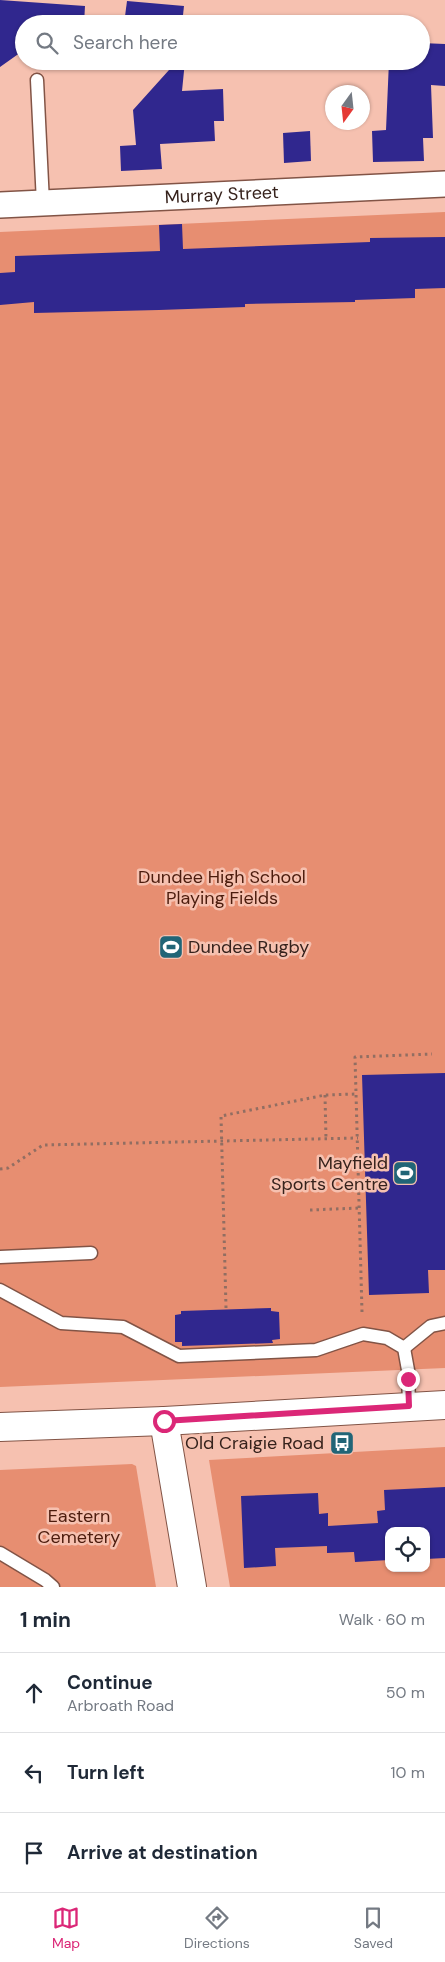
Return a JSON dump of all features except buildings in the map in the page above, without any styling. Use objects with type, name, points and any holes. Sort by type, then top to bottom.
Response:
[{"type":"main road","points":[[0,1427],[164,1421],[445,1405]]},
{"type":"main road","points":[[164,1421],[192,1587]]},
{"type":"street","name":"Murray Street","points":[[0,205],[445,184]]},
{"type":"lane","points":[[37,80],[43,203]]},
{"type":"lane","points":[[0,1257],[91,1253]]},
{"type":"lane","points":[[0,1290],[61,1323],[123,1326],[179,1356],[316,1350],[363,1334],[386,1338],[404,1348]]},
{"type":"lane","points":[[404,1348],[431,1326],[445,1324]]},
{"type":"lane","points":[[404,1348],[408,1370],[409,1406]]},
{"type":"lane","points":[[0,1553],[46,1580],[53,1587]]},
{"type":"path","points":[[363,1334],[355,1057],[432,1054]]},
{"type":"path","points":[[226,1308],[221,1116],[325,1095],[357,1094]]},
{"type":"path","points":[[325,1095],[326,1139]]},
{"type":"path","points":[[0,1169],[8,1168],[43,1145],[358,1138]]},
{"type":"path","points":[[310,1210],[360,1208]]},
{"type":"green space","name":"Dundee High School Playing Fields","points":[[445,212],[445,1368],[0,1387],[0,232]]},
{"type":"green space","points":[[445,1447],[445,1587],[230,1587],[209,1460]]},
{"type":"green space","name":"Eastern Cemetery","points":[[132,1464],[136,1466],[156,1587],[0,1587],[0,1470]]},
{"type":"place","name":"Dundee Rugby","points":[[171,947]]},
{"type":"place","name":"Mayfield Sports Centre","points":[[405,1173]]},
{"type":"place","name":"Old Craigie Road","points":[[342,1443]]},
{"type":"route","points":[[164,1421],[409,1406],[408,1379]]}]
